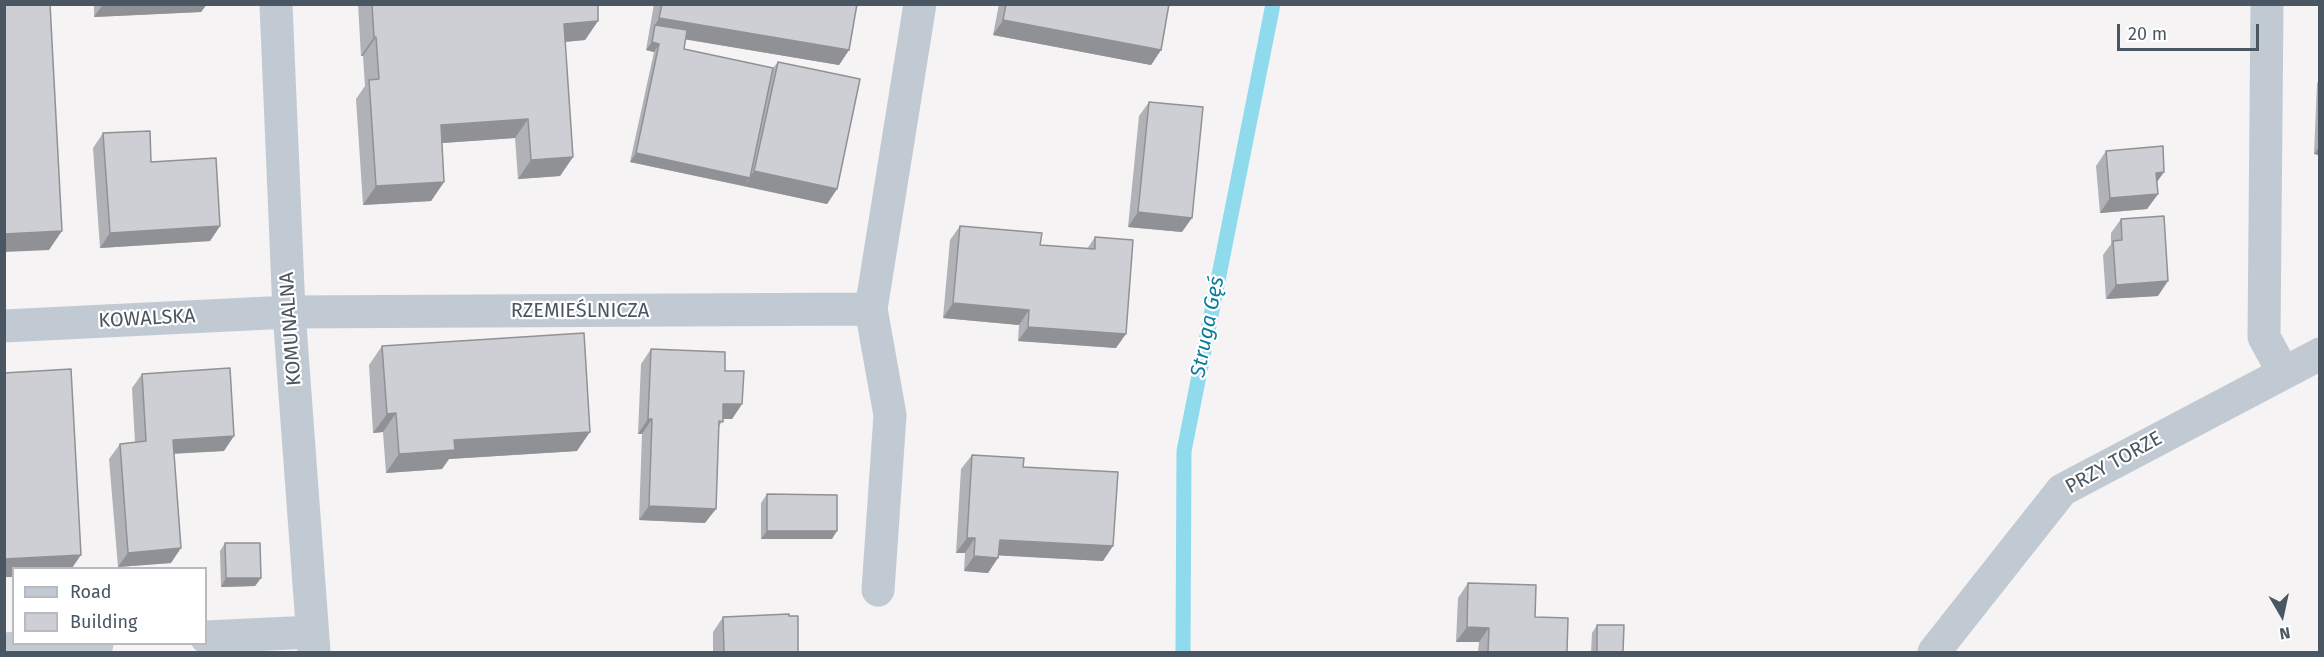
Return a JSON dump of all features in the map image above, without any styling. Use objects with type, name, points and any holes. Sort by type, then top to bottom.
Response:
[{"type":"street","name":"KOMUNALNA","points":[[276,4],[289,312],[313,642]]},
{"type":"street","points":[[878,590],[890,415],[871,309],[920,4]]},
{"type":"street","points":[[2267,4],[2264,337],[2283,372]]},
{"type":"street","name":"RZEMIEŚLNICZA","points":[[289,312],[871,309]]},
{"type":"street","name":"KOWALSKA","points":[[4,326],[289,312]]},
{"type":"street","name":"PRZY TORZE","points":[[1934,652],[2062,489],[2319,354]]},
{"type":"street","points":[[207,638],[313,642]]},
{"type":"street","points":[[4,649],[78,645]]},
{"type":"building","points":[[4,4],[50,4],[62,231],[4,234]]},
{"type":"building","points":[[372,4],[598,4],[598,21],[564,24],[573,157],[531,160],[528,119],[441,125],[444,182],[376,186],[369,80],[379,79]]},
{"type":"building","points":[[662,4],[857,4],[849,50],[659,18]]},
{"type":"building","points":[[1006,4],[1169,4],[1161,50],[1003,20]]},
{"type":"building","points":[[655,25],[687,30],[684,49],[773,68],[750,178],[636,153],[659,44],[652,42]]},
{"type":"building","points":[[778,62],[860,79],[837,189],[754,171]]},
{"type":"building","points":[[1149,102],[1203,107],[1192,218],[1138,212]]},
{"type":"building","points":[[150,131],[151,162],[216,158],[220,226],[110,233],[103,133]]},
{"type":"building","points":[[2163,146],[2164,172],[2156,173],[2158,194],[2110,198],[2106,151]]},
{"type":"building","points":[[2164,216],[2168,281],[2116,285],[2113,241],[2122,240],[2121,219]]},
{"type":"building","points":[[960,226],[1042,233],[1040,245],[1095,249],[1095,237],[1133,240],[1126,334],[1028,327],[1029,310],[953,303]]},
{"type":"building","points":[[584,333],[590,432],[454,440],[455,450],[399,454],[396,413],[387,414],[382,346]]},
{"type":"building","points":[[651,349],[725,352],[725,371],[744,371],[742,404],[723,404],[723,422],[719,421],[716,509],[649,506],[652,419],[648,419]]},
{"type":"building","points":[[230,368],[234,436],[173,440],[181,548],[128,553],[120,444],[146,441],[142,374]]},
{"type":"building","points":[[71,369],[81,555],[4,559],[4,373]]},
{"type":"building","points":[[972,455],[1024,458],[1023,467],[1118,472],[1113,546],[1000,540],[998,558],[974,556],[975,538],[967,538]]},
{"type":"building","points":[[767,494],[837,495],[837,531],[767,531]]},
{"type":"building","points":[[225,543],[260,543],[261,578],[226,578]]},
{"type":"building","points":[[1468,583],[1536,585],[1535,617],[1568,618],[1567,652],[1488,652],[1489,628],[1467,627]]},
{"type":"building","points":[[789,614],[789,616],[798,616],[798,652],[724,652],[723,617]]},
{"type":"building","points":[[1597,625],[1624,625],[1623,652],[1597,652]]},
{"type":"waterway","name":"Struga Gęś","points":[[1183,652],[1184,451],[1273,4]]}]
